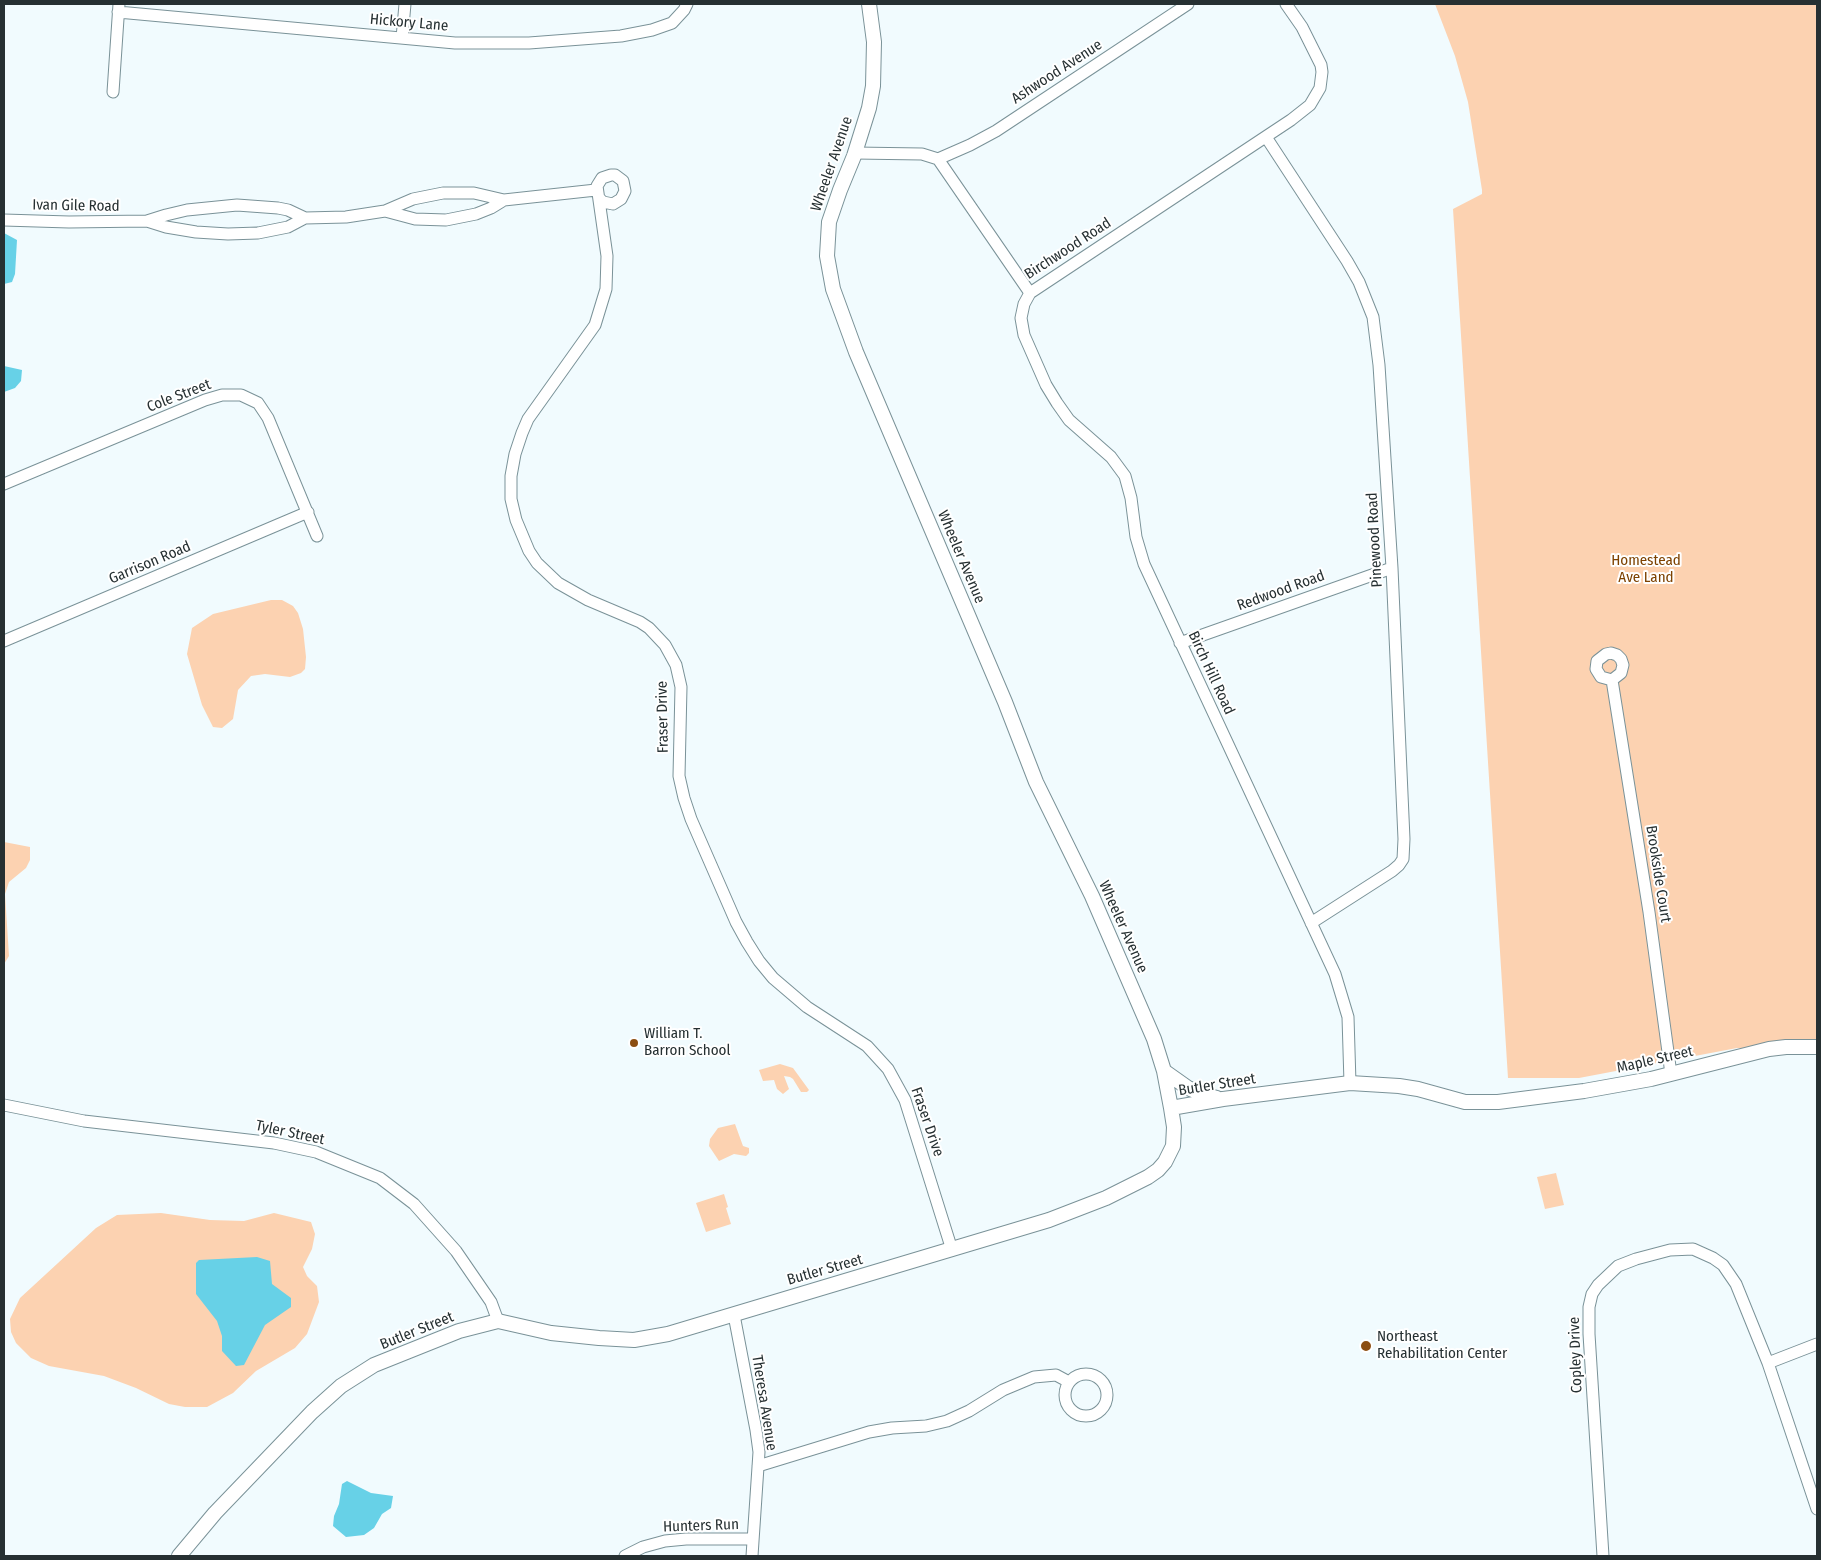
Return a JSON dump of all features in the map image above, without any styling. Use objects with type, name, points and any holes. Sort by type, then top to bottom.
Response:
[{"type":"street","points":[[402,38],[405,4]]},
{"type":"street","name":"Hickory Lane","points":[[119,8],[402,38],[454,42],[529,44],[621,36],[652,30],[672,23],[684,10],[686,4]]},
{"type":"street","name":"Wheeler Avenue","points":[[869,4],[874,42],[873,86],[869,108],[855,153],[832,211],[827,233],[828,267],[836,299],[856,352],[1005,702],[1036,782],[1092,896],[1154,1039],[1164,1071],[1171,1108]]},
{"type":"street","name":"Ashwood Avenue","points":[[938,159],[996,131],[1173,8],[1188,4]]},
{"type":"street","name":"Birchwood Road","points":[[938,159],[1030,294],[1302,112],[1317,95],[1322,72],[1318,56],[1302,27],[1286,4]]},
{"type":"street","points":[[113,92],[119,8]]},
{"type":"street","name":"Pinewood Road","points":[[1266,137],[1347,261],[1359,282],[1373,317],[1379,365],[1392,568],[1404,829],[1403,859],[1392,871],[1310,923]]},
{"type":"street","points":[[855,153],[922,154],[938,159]]},
{"type":"street","name":"Ivan Gile Road","points":[[4,220],[69,222],[147,221],[187,231],[237,234],[278,230],[306,218],[346,216],[385,211],[413,198],[444,192],[474,193],[504,200],[598,195]]},
{"type":"street","name":"Fraser Drive","points":[[598,195],[608,271],[603,300],[597,320],[587,338],[532,414],[522,433],[515,454],[511,476],[516,520],[529,551],[537,563],[558,583],[588,600],[640,622],[649,628],[664,645],[676,665],[680,688],[679,776],[681,787],[691,819],[736,922],[746,942],[759,961],[779,983],[808,1007],[866,1046],[888,1069],[905,1100],[952,1250]]},
{"type":"street","name":"Ivan Gile Road","points":[[385,211],[415,219],[446,220],[476,214],[504,200]]},
{"type":"street","name":"Ivan Gile Road","points":[[147,221],[186,210],[237,205],[278,208],[306,218]]},
{"type":"street","name":"Birch Hill Road","points":[[1030,294],[1024,304],[1021,318],[1024,336],[1046,385],[1069,420],[1111,457],[1125,476],[1132,498],[1139,551],[1335,974],[1346,1006],[1350,1040],[1350,1083]]},
{"type":"street","name":"Cole Street","points":[[4,484],[205,400],[232,394],[250,398],[264,410],[317,536]]},
{"type":"street","name":"Garrison Road","points":[[4,640],[308,512]]},
{"type":"street","name":"Redwood Road","points":[[1180,643],[1392,568]]},
{"type":"street","name":"Brookside Court","points":[[1612,680],[1649,912],[1670,1074]]},
{"type":"street","name":"Maple Street","points":[[1498,1102],[1584,1091],[1670,1074],[1753,1051],[1786,1047],[1817,1047]]},
{"type":"street","points":[[1164,1071],[1188,1088],[1205,1095],[1223,1099]]},
{"type":"street","name":"Butler Street","points":[[179,1556],[215,1513],[312,1412],[341,1386],[374,1365],[459,1331],[498,1321],[551,1333],[634,1340],[675,1332],[817,1288],[952,1250],[1077,1210],[1148,1177],[1166,1162],[1173,1146],[1174,1127],[1171,1108],[1223,1099],[1350,1083],[1418,1089],[1466,1102],[1498,1102]]},
{"type":"street","name":"Tyler Street","points":[[4,1105],[84,1121],[258,1140],[295,1147],[316,1152],[380,1178],[414,1204],[442,1235],[481,1286],[493,1306],[498,1321]]},
{"type":"street","name":"Copley Drive","points":[[1603,1556],[1599,1514],[1589,1307],[1592,1294],[1598,1285],[1618,1266],[1636,1259],[1683,1249],[1693,1249],[1704,1253],[1722,1265],[1736,1284],[1768,1363],[1817,1509]]},
{"type":"street","name":"Theresa Avenue","points":[[734,1315],[756,1430],[758,1466],[752,1556]]},
{"type":"street","points":[[1768,1363],[1817,1344]]},
{"type":"street","points":[[758,1466],[875,1430],[926,1426],[947,1421],[969,1411],[1003,1390],[1034,1377],[1056,1375],[1069,1382]]},
{"type":"street","name":"Hunters Run","points":[[625,1556],[643,1547],[664,1541],[686,1538],[752,1539]]},
{"type":"green space","name":"Homestead Ave Land","points":[[1435,4],[1817,4],[1817,1054],[1737,1048],[1579,1078],[1508,1078],[1453,209],[1482,194],[1482,190],[1468,102],[1455,56]]},
{"type":"green space","points":[[271,600],[282,600],[293,606],[298,613],[303,629],[306,657],[305,669],[301,673],[290,677],[265,674],[251,676],[238,690],[233,719],[222,728],[213,727],[202,705],[187,654],[192,628],[213,614]]},
{"type":"green space","points":[[4,842],[30,847],[30,860],[26,868],[9,882],[5,894],[9,956],[4,964]]},
{"type":"green space","points":[[780,1064],[793,1068],[809,1090],[801,1092],[790,1077],[784,1076],[789,1089],[783,1094],[777,1089],[774,1080],[763,1081],[759,1070]]},
{"type":"green space","points":[[735,1124],[743,1146],[749,1148],[749,1153],[746,1156],[734,1154],[719,1161],[709,1146],[710,1139],[718,1128]]},
{"type":"green space","points":[[1556,1173],[1564,1205],[1545,1209],[1537,1177]]},
{"type":"green space","points":[[724,1194],[731,1224],[706,1232],[696,1203]]},
{"type":"green space","points":[[161,1213],[210,1220],[244,1221],[274,1213],[311,1222],[315,1234],[312,1249],[303,1267],[307,1276],[317,1286],[319,1302],[307,1334],[295,1348],[256,1371],[233,1393],[207,1407],[185,1407],[169,1404],[136,1388],[104,1376],[49,1366],[31,1358],[16,1343],[11,1332],[10,1319],[20,1298],[96,1228],[117,1215]]},
{"type":"water","points":[[4,233],[17,240],[15,274],[12,282],[4,284]]},
{"type":"water","points":[[4,366],[22,370],[21,381],[15,388],[4,392]]},
{"type":"water","points":[[257,1257],[270,1261],[272,1284],[291,1298],[291,1307],[265,1325],[244,1365],[236,1366],[222,1351],[222,1336],[217,1321],[196,1294],[196,1263],[199,1260]]},
{"type":"water","points":[[347,1481],[371,1493],[393,1496],[391,1508],[382,1514],[374,1528],[364,1535],[346,1537],[333,1526],[342,1484]]},
{"type":"place","name":"William T. Barron School","points":[[634,1043]]},
{"type":"place","name":"Northeast Rehabilitation Center","points":[[1366,1346]]}]
